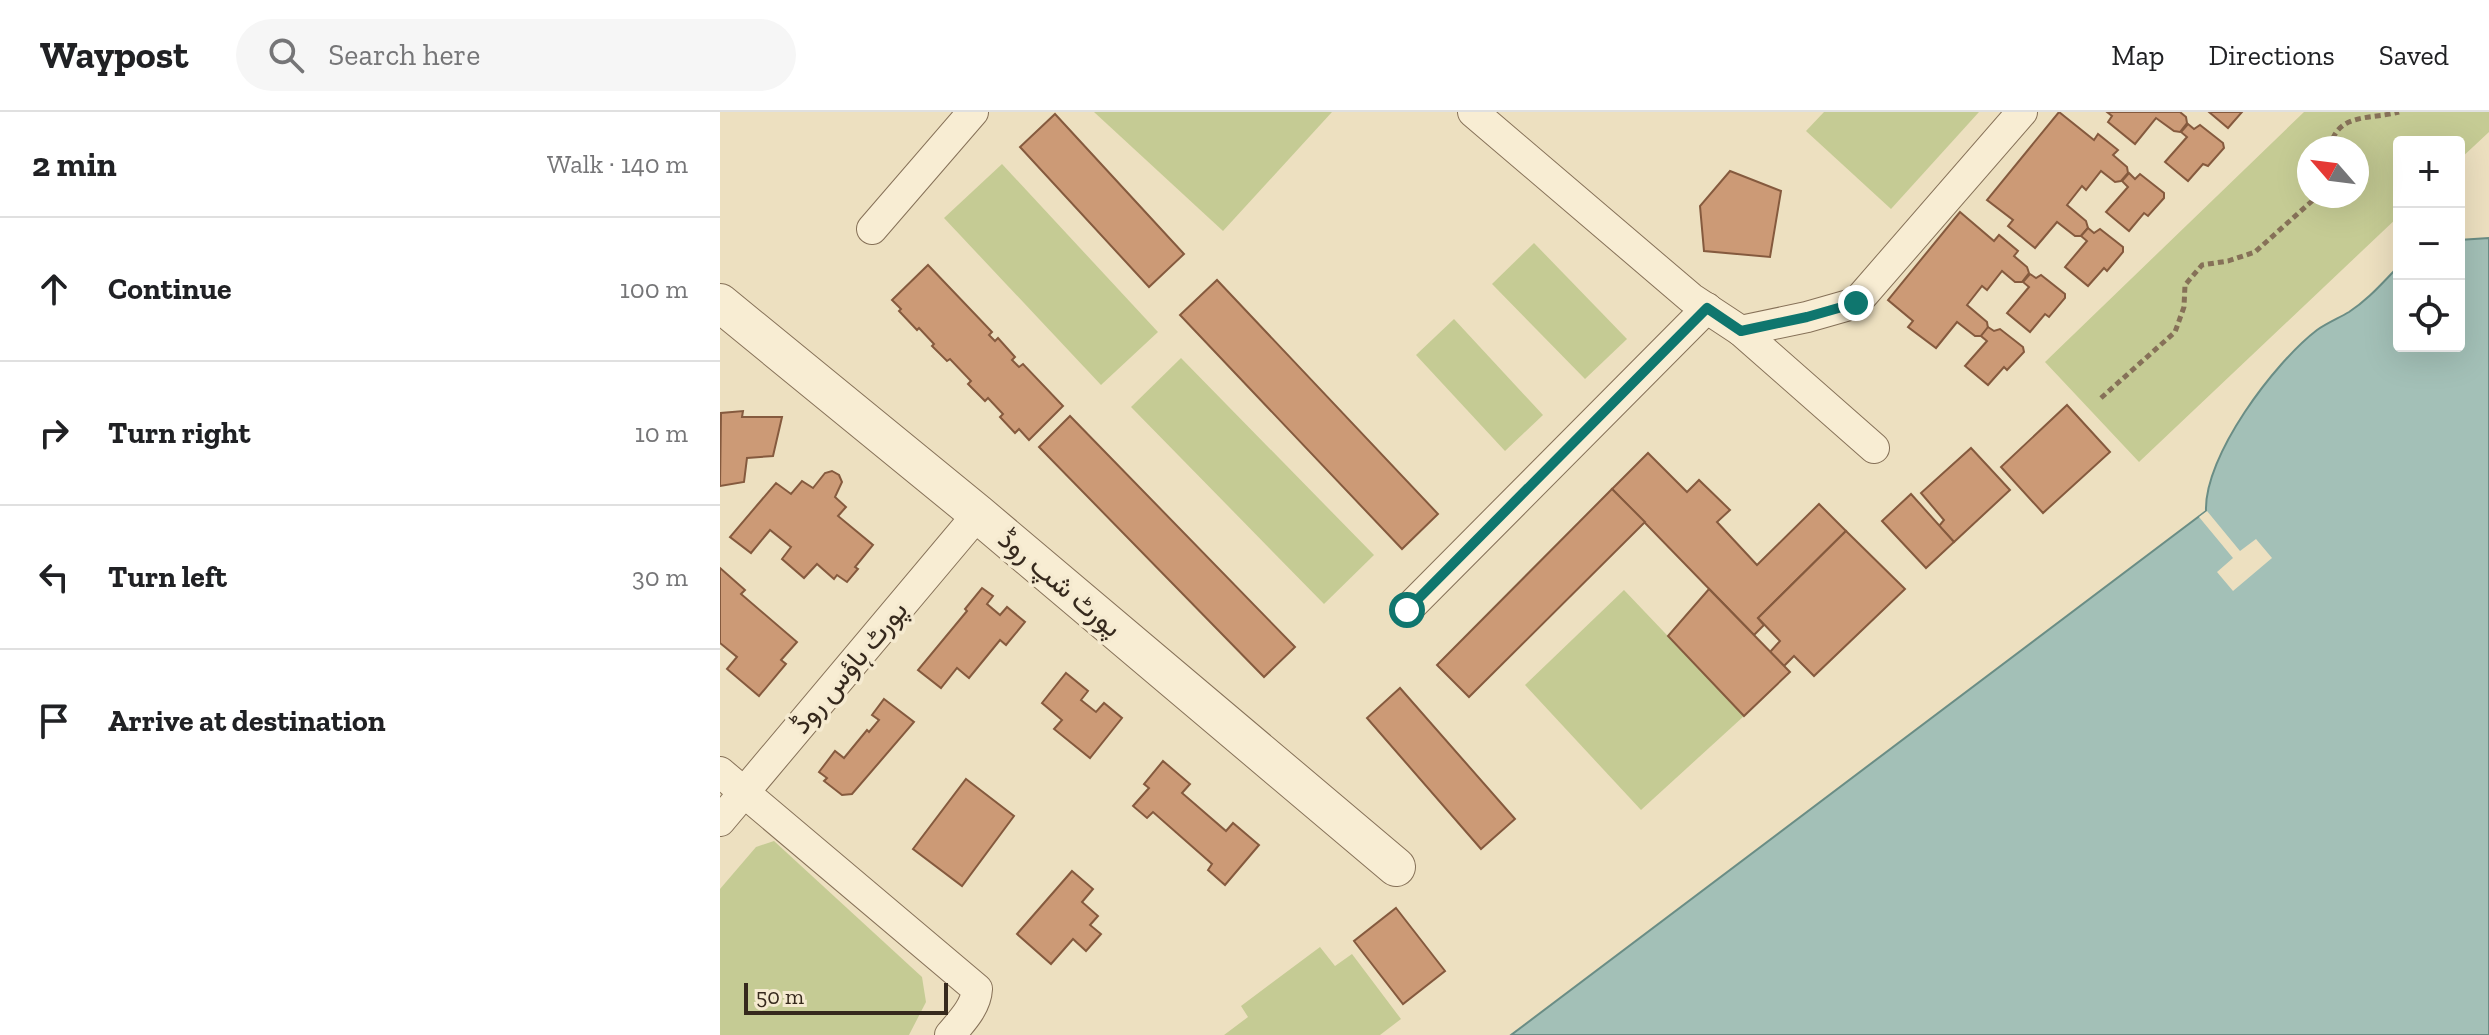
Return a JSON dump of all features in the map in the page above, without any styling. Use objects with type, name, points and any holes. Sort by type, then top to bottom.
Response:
[{"type":"street","points":[[872,229],[973,112]]},
{"type":"street","points":[[1473,112],[1679,287],[1741,331],[1874,448]]},
{"type":"street","points":[[1741,331],[1856,303],[2022,112]]},
{"type":"street","name":"پورٹ شپ روڈ","points":[[720,303],[978,514],[1396,867]]},
{"type":"street","points":[[1407,610],[1707,308]]},
{"type":"street","name":"پورٹ ہاؤس روڈ","points":[[720,821],[978,514]]},
{"type":"street","points":[[720,772],[977,989],[977,997],[950,1035]]},
{"type":"path","points":[[2333,136],[2341,125],[2357,118],[2381,117],[2399,112]]},
{"type":"path","points":[[2101,398],[2175,332],[2184,307],[2185,285],[2202,265],[2255,252],[2304,208]]},
{"type":"green space","points":[[1094,112],[1332,112],[1223,231]]},
{"type":"green space","points":[[1824,112],[1979,112],[1891,209],[1806,131]]},
{"type":"green space","points":[[2304,112],[2489,112],[2489,132],[2465,154],[2465,136],[2393,136],[2393,222],[2139,462],[2045,362]]},
{"type":"green space","points":[[1002,164],[1158,332],[1101,385],[944,218]]},
{"type":"green space","points":[[1534,243],[1627,339],[1585,379],[1492,284]]},
{"type":"green space","points":[[1454,319],[1543,415],[1505,451],[1416,355]]},
{"type":"green space","points":[[1181,358],[1374,555],[1324,604],[1131,407]]},
{"type":"green space","points":[[1624,590],[1744,716],[1641,810],[1525,685]]},
{"type":"green space","points":[[774,841],[922,977],[926,1002],[909,1035],[720,1035],[720,889],[756,847]]},
{"type":"green space","points":[[1320,947],[1335,966],[1352,954],[1401,1019],[1380,1035],[1224,1035],[1248,1017],[1241,1006]]},
{"type":"water","points":[[2489,238],[2489,1035],[1511,1035],[2206,511],[2208,489],[2216,464],[2262,387],[2317,330],[2363,302],[2393,272],[2393,352],[2465,352],[2465,240]]},
{"type":"pier","points":[[2207,511],[2240,551],[2256,539],[2272,558],[2233,591],[2217,572],[2233,558],[2199,517]]},
{"type":"building","points":[[2059,112],[2094,140],[2098,134],[2118,150],[2113,155],[2127,167],[2128,173],[2121,181],[2115,182],[2101,171],[2086,190],[2082,186],[2067,205],[2086,221],[2088,228],[2081,236],[2075,236],[2057,222],[2035,248],[2008,226],[2013,220],[1987,200]]},
{"type":"building","points":[[2107,112],[2180,112],[2187,123],[2180,132],[2156,118],[2135,144],[2108,122],[2112,116]]},
{"type":"building","points":[[2209,112],[2242,112],[2228,128]]},
{"type":"building","points":[[1055,114],[1184,254],[1149,287],[1020,147]]},
{"type":"building","points":[[2188,124],[2194,129],[2200,125],[2223,143],[2224,148],[2208,166],[2203,164],[2188,181],[2165,162],[2187,137],[2181,132]]},
{"type":"building","points":[[1730,171],[1781,191],[1770,257],[1704,251],[1700,206]]},
{"type":"building","points":[[2129,173],[2135,179],[2140,174],[2164,193],[2164,198],[2148,216],[2144,213],[2129,231],[2106,212],[2128,187],[2122,181]]},
{"type":"building","points":[[1960,212],[1994,241],[1999,235],[2018,251],[2014,256],[2027,267],[2029,273],[2022,282],[2015,282],[2002,271],[1987,290],[1982,286],[1967,305],[1987,322],[1988,328],[1981,336],[1975,336],[1957,322],[1936,348],[1908,327],[1913,321],[1888,300]]},
{"type":"building","points":[[2088,228],[2094,233],[2100,229],[2123,247],[2123,252],[2107,271],[2104,268],[2088,286],[2065,267],[2087,241],[2081,236]]},
{"type":"building","points":[[928,265],[992,332],[989,335],[995,341],[998,338],[1015,357],[1012,360],[1019,367],[1023,364],[1063,406],[1029,440],[1019,429],[1015,433],[1000,417],[1003,414],[968,384],[971,381],[932,346],[934,344],[919,328],[917,330],[892,300]]},
{"type":"building","points":[[2030,274],[2036,278],[2041,275],[2065,294],[2065,298],[2049,317],[2045,314],[2030,332],[2007,313],[2029,287],[2023,282]]},
{"type":"building","points":[[1217,280],[1438,514],[1402,549],[1180,315]]},
{"type":"building","points":[[1988,327],[1994,331],[2000,329],[2023,347],[2024,352],[2007,370],[2004,367],[1988,385],[1965,366],[1987,341],[1981,336]]},
{"type":"building","points":[[2067,405],[2110,452],[2043,513],[2001,467]]},
{"type":"building","points":[[743,411],[742,417],[782,417],[773,456],[747,458],[744,482],[720,486],[721,413]]},
{"type":"building","points":[[1070,416],[1295,647],[1264,677],[1039,447]]},
{"type":"building","points":[[1971,448],[2010,490],[1954,542],[1939,526],[1944,520],[1921,493]]},
{"type":"building","points":[[1648,453],[1687,492],[1699,480],[1730,510],[1717,522],[1757,565],[1819,504],[1846,531],[1758,618],[1764,625],[1754,635],[1612,489]]},
{"type":"building","points":[[832,471],[839,475],[842,482],[835,497],[846,507],[838,516],[873,545],[847,582],[837,575],[834,579],[817,564],[804,578],[782,559],[791,547],[770,530],[751,553],[730,537],[776,483],[791,494],[802,481],[813,488],[825,473]]},
{"type":"building","points":[[1612,489],[1645,522],[1469,697],[1437,665]]},
{"type":"building","points":[[1911,494],[1954,542],[1926,568],[1882,521]]},
{"type":"building","points":[[1846,531],[1905,589],[1814,676],[1794,656],[1784,666],[1770,652],[1780,641],[1758,618]]},
{"type":"building","points":[[720,568],[745,590],[741,594],[797,642],[781,660],[786,664],[759,696],[727,669],[737,657],[720,643]]},
{"type":"building","points":[[982,588],[993,596],[987,604],[1000,615],[1007,607],[1025,622],[1006,645],[1000,640],[969,678],[957,668],[941,688],[918,670]]},
{"type":"building","points":[[1709,589],[1790,672],[1744,716],[1668,636]]},
{"type":"building","points":[[1066,673],[1088,691],[1081,700],[1096,712],[1104,703],[1122,718],[1090,758],[1054,729],[1062,720],[1042,703]]},
{"type":"building","points":[[1400,688],[1515,819],[1481,849],[1367,718]]},
{"type":"building","points":[[884,699],[914,722],[852,794],[842,795],[824,781],[827,778],[819,772],[835,751],[844,758],[867,730],[869,732],[879,720],[872,715]]},
{"type":"building","points":[[1163,761],[1190,784],[1182,793],[1226,831],[1233,823],[1259,845],[1225,885],[1208,870],[1212,864],[1153,812],[1147,818],[1133,806],[1149,788],[1144,784]]},
{"type":"building","points":[[966,779],[1014,816],[962,886],[913,849]]},
{"type":"building","points":[[1072,871],[1093,889],[1082,902],[1098,916],[1090,925],[1101,934],[1086,951],[1073,939],[1051,964],[1017,934]]},
{"type":"building","points":[[1396,908],[1445,971],[1403,1004],[1354,941]]},
{"type":"route","points":[[1407,610],[1707,308],[1741,331],[1856,303]]}]
